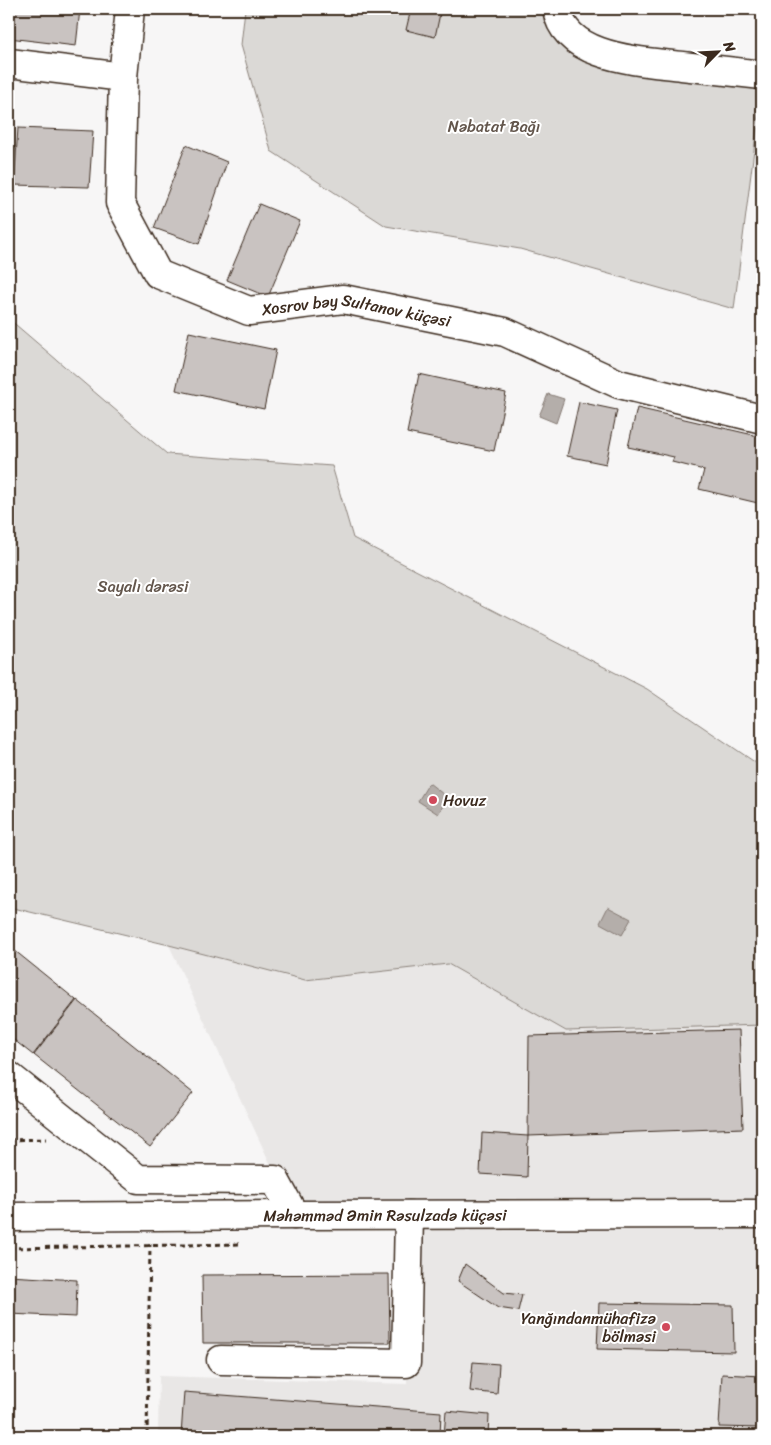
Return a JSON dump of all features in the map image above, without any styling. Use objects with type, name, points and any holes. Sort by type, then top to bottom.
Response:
[{"type":"street","name":"Xosrov bəy Sultanov küçəsi","points":[[130,9],[124,77],[120,203],[158,274],[248,311],[343,299],[505,332],[619,384],[762,419]]},
{"type":"street","points":[[557,9],[558,17],[572,37],[590,48],[618,58],[762,76]]},
{"type":"street","points":[[9,63],[124,77]]},
{"type":"street","points":[[9,1076],[138,1179],[275,1180],[294,1215]]},
{"type":"street","points":[[221,1360],[406,1363],[409,1214]]},
{"type":"street","name":"Məhəmməd Əmin Rəsulzadə küçəsi","points":[[9,1217],[762,1214]]},
{"type":"path","points":[[147,1436],[150,1216]]},
{"type":"shaded area","points":[[548,394],[564,399],[556,423],[539,416]]},
{"type":"shaded area","name":"Hovuz","points":[[429,783],[448,798],[438,814],[418,801]]},
{"type":"shaded area","points":[[608,907],[631,919],[622,935],[600,923]]},
{"type":"shaded area","points":[[169,945],[305,980],[448,964],[566,1031],[762,1025],[762,1436],[158,1436],[159,1376],[407,1384],[409,1215],[294,1215]]},
{"type":"green space","name":"Nəbatat Bağı","points":[[245,9],[557,9],[572,37],[762,86],[734,309],[520,249],[386,226],[271,151],[241,45]]},
{"type":"green space","name":"Sayalı dərəsi","points":[[9,319],[167,454],[332,466],[353,538],[647,689],[762,767],[762,1025],[566,1031],[448,964],[305,980],[9,907]]},
{"type":"building","points":[[9,9],[80,9],[76,46],[9,38]]},
{"type":"building","points":[[411,9],[441,9],[435,37],[406,30]]},
{"type":"building","points":[[18,128],[93,131],[89,187],[14,185]]},
{"type":"building","points":[[186,145],[227,162],[199,244],[154,228]]},
{"type":"building","points":[[259,204],[300,221],[268,297],[227,280]]},
{"type":"building","points":[[189,332],[276,350],[264,409],[176,390]]},
{"type":"building","points":[[419,374],[506,393],[494,451],[407,433]]},
{"type":"building","points":[[579,402],[617,410],[606,464],[567,456]]},
{"type":"building","points":[[637,408],[762,437],[762,504],[699,489],[704,470],[672,462],[674,457],[628,447]]},
{"type":"building","points":[[9,946],[76,1000],[33,1055],[9,1036]]},
{"type":"building","points":[[77,1000],[193,1093],[150,1147],[34,1055]]},
{"type":"building","points":[[739,1030],[743,1128],[528,1136],[529,1036]]},
{"type":"building","points":[[482,1133],[528,1136],[527,1177],[480,1174]]},
{"type":"building","points":[[465,1264],[504,1293],[522,1295],[518,1311],[498,1308],[458,1281]]},
{"type":"building","points":[[389,1274],[390,1343],[203,1343],[202,1275]]},
{"type":"building","points":[[9,1276],[77,1280],[76,1317],[9,1314]]},
{"type":"building","name":"Yanğındanmühafizə bölməsi","points":[[599,1303],[733,1305],[734,1352],[597,1349]]},
{"type":"building","points":[[473,1362],[499,1364],[497,1394],[470,1391]]},
{"type":"building","points":[[722,1374],[762,1376],[762,1428],[719,1427]]},
{"type":"building","points":[[184,1392],[441,1412],[440,1436],[181,1436]]},
{"type":"building","points":[[446,1411],[489,1415],[488,1436],[444,1436]]},
{"type":"place","name":"Hovuz","points":[[433,800]]},
{"type":"place","name":"Yanğındanmühafizə bölməsi","points":[[666,1327]]}]
